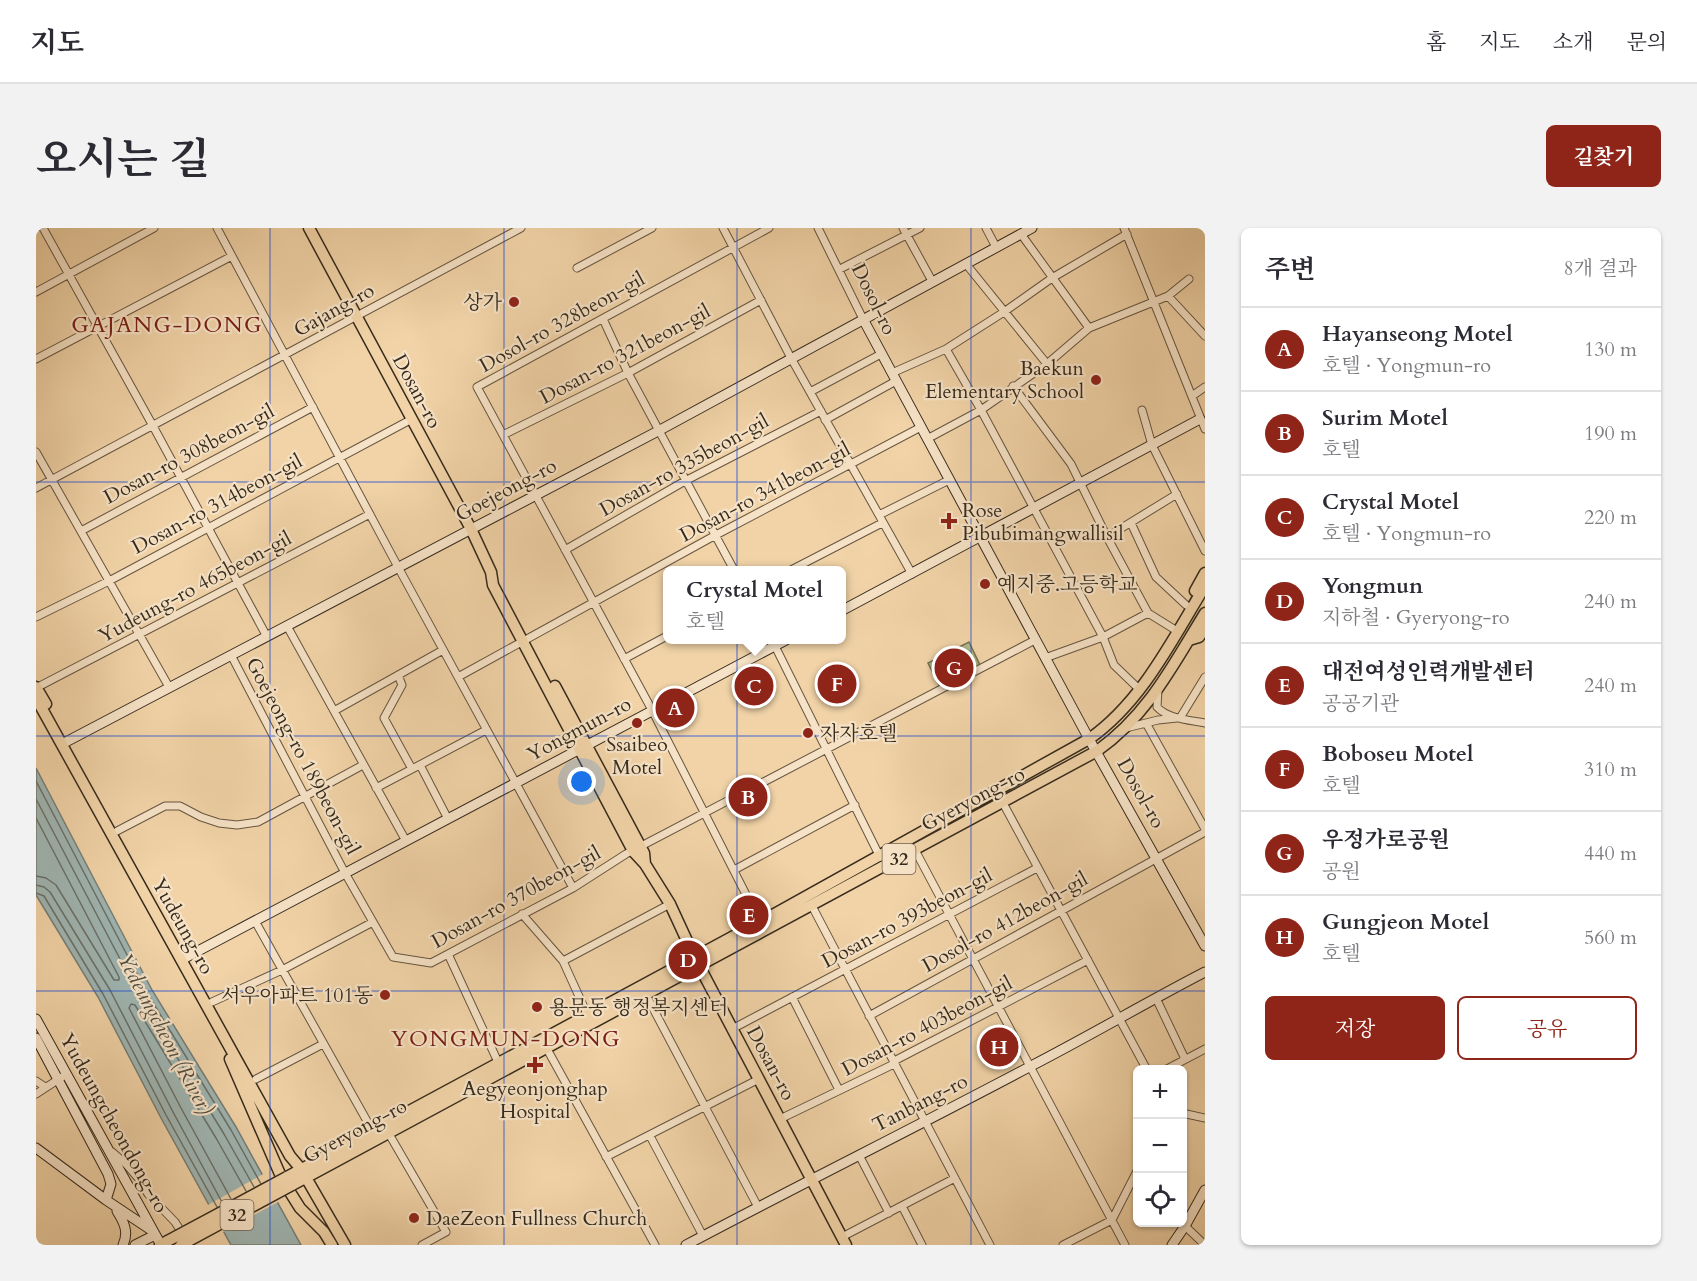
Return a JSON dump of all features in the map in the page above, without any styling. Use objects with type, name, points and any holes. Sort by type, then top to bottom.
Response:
[{"type":"main road","name":"Dosan-ro","points":[[309,228],[471,529],[491,572],[493,585],[527,639],[645,864],[670,904],[732,1029],[844,1241]]},
{"type":"main road","name":"Gyeryong-ro","points":[[1179,627],[1181,614],[1205,573]]},
{"type":"main road","name":"Gyeryong-ro","points":[[160,1245],[180,1242],[289,1181],[389,1134],[547,1049],[646,995],[760,922],[1089,739],[1104,729],[1140,690],[1205,586]]},
{"type":"main road","name":"Gyeryong-ro","points":[[304,1174],[372,1130],[587,1014],[812,906],[1097,752],[1141,713],[1158,690],[1205,613]]},
{"type":"main road","name":"Gyeryong-ro","points":[[1189,640],[1199,637],[1205,628]]},
{"type":"main road","name":"Yudeung-ro","points":[[36,688],[184,959],[212,1002],[256,1079],[295,1150],[304,1174]]},
{"type":"main road","name":"Yudeung-ro","points":[[36,698],[117,831],[290,1156],[304,1174],[345,1245]]},
{"type":"main road","points":[[224,1035],[228,1056],[283,1181],[300,1208],[324,1232],[332,1245]]},
{"type":"street","points":[[43,228],[266,635]]},
{"type":"street","points":[[36,292],[154,228]]},
{"type":"street","points":[[217,228],[515,783]]},
{"type":"street","name":"Gajang-ro","points":[[36,488],[521,228]]},
{"type":"street","points":[[577,268],[652,228]]},
{"type":"street","points":[[723,228],[791,358],[912,574]]},
{"type":"street","name":"Dosol-ro 328beon-gil","points":[[760,922],[652,710],[477,387],[770,228]]},
{"type":"street","name":"Dosol-ro","points":[[818,228],[881,354],[1035,640],[1205,946]]},
{"type":"street","points":[[840,269],[905,231],[920,228]]},
{"type":"street","points":[[987,228],[996,247]]},
{"type":"street","name":"Goejeong-ro","points":[[65,743],[266,635],[660,430],[1032,228]]},
{"type":"street","points":[[905,231],[932,281]]},
{"type":"street","points":[[825,420],[894,377],[946,349],[1125,231],[1205,429]]},
{"type":"street","points":[[1021,234],[1089,328]]},
{"type":"street","points":[[36,359],[232,256]]},
{"type":"street","points":[[966,264],[1047,364]]},
{"type":"street","points":[[927,438],[981,410],[1047,364],[1089,328],[1168,296],[1189,279]]},
{"type":"street","points":[[1168,296],[1205,336]]},
{"type":"street","name":"Dosan-ro 321beon-gil","points":[[503,435],[628,373],[761,300]]},
{"type":"street","points":[[603,319],[628,373],[732,566]]},
{"type":"street","points":[[946,349],[1103,637],[1114,664],[1140,690]]},
{"type":"street","name":"Dosol-ro","points":[[810,392],[881,354]]},
{"type":"street","points":[[1013,386],[1071,464],[1148,613],[1179,627]]},
{"type":"street","points":[[1192,396],[1205,387]]},
{"type":"street","name":"Dosan-ro 308beon-gil","points":[[81,531],[313,407]]},
{"type":"street","points":[[1142,410],[1152,445],[1205,550]]},
{"type":"street","name":"Dosan-ro 335beon-gil","points":[[565,550],[685,481],[820,411]]},
{"type":"street","name":"Dosan-ro 314beon-gil","points":[[36,617],[109,581],[412,419]]},
{"type":"street","points":[[846,608],[1200,419]]},
{"type":"street","name":"Dosan-ro 341beon-gil","points":[[527,639],[714,536],[921,427]]},
{"type":"street","points":[[36,452],[169,687]]},
{"type":"street","points":[[798,566],[949,480]]},
{"type":"street","points":[[1107,537],[1177,494]]},
{"type":"street","name":"Yudeung-ro 465beon-gil","points":[[36,688],[370,514]]},
{"type":"street","points":[[1131,523],[1156,577],[1186,605]]},
{"type":"street","points":[[1045,658],[1103,637],[1148,613]]},
{"type":"street","points":[[286,626],[406,841]]},
{"type":"street","points":[[624,659],[663,638]]},
{"type":"street","points":[[458,677],[527,639]]},
{"type":"street","name":"Dosan-ro 370beon-gil","points":[[345,873],[393,957],[431,963],[573,888],[637,849],[1035,640]]},
{"type":"street","name":"Yongmun-ro","points":[[184,959],[652,710],[770,644]]},
{"type":"street","points":[[775,644],[880,857]]},
{"type":"street","points":[[334,711],[443,650]]},
{"type":"street","name":"Goejeong-ro 189beon-gil","points":[[231,655],[345,873]]},
{"type":"street","points":[[398,675],[402,685],[384,717],[448,819]]},
{"type":"street","points":[[1180,718],[1205,677]]},
{"type":"street","points":[[1158,690],[1157,707],[1163,712],[1205,723]]},
{"type":"street","points":[[1126,728],[1180,718]]},
{"type":"street","points":[[1146,723],[1205,830]]},
{"type":"street","points":[[376,788],[486,730]]},
{"type":"street","points":[[117,831],[165,806],[180,806],[219,823],[237,825],[258,822],[363,765]]},
{"type":"street","name":"Yongmun-ro","points":[[515,783],[573,888]]},
{"type":"street","points":[[1003,803],[1144,1065]]},
{"type":"street","points":[[734,870],[855,805]]},
{"type":"street","name":"Dosol-ro 412beon-gil","points":[[869,1016],[1205,830]]},
{"type":"street","points":[[915,850],[951,913],[1125,1245]]},
{"type":"street","name":"Dosan-ro 393beon-gil","points":[[732,1029],[1037,868]]},
{"type":"street","points":[[563,960],[670,904]]},
{"type":"street","points":[[812,906],[990,1245]]},
{"type":"street","points":[[522,914],[563,960],[587,1014]]},
{"type":"street","points":[[255,921],[372,1130]]},
{"type":"street","points":[[212,1002],[282,970],[373,922]]},
{"type":"street","points":[[448,954],[498,1062]]},
{"type":"street","name":"Dosan-ro 403beon-gil","points":[[780,1119],[894,1064],[896,1060],[1088,960]]},
{"type":"street","name":"Tanbang-ro","points":[[686,1245],[1031,1066],[1205,972]]},
{"type":"street","points":[[646,995],[758,1207]]},
{"type":"street","points":[[792,997],[839,1090]]},
{"type":"street","points":[[1156,998],[1185,1059]]},
{"type":"street","name":"Yudeungcheondong-ro","points":[[36,1019],[108,1174],[111,1184],[110,1203]]},
{"type":"street","name":"Yudeungcheondong-ro","points":[[36,1038],[107,1148],[160,1245]]},
{"type":"street","points":[[256,1079],[323,1044]]},
{"type":"street","points":[[547,1049],[656,1245]]},
{"type":"street","points":[[1174,1065],[1205,1049]]},
{"type":"street","points":[[36,1094],[63,1077]]},
{"type":"street","points":[[606,1157],[759,1079]]},
{"type":"street","points":[[36,1081],[45,1087]]},
{"type":"street","points":[[1187,1114],[1205,1118]]},
{"type":"street","points":[[389,1134],[446,1232],[422,1245]]},
{"type":"street","points":[[650,1136],[703,1236]]},
{"type":"street","points":[[36,1148],[154,1233],[135,1245]]},
{"type":"street","points":[[107,1148],[138,1178],[148,1194],[175,1222],[189,1245]]},
{"type":"street","name":"Tanbang-ro","points":[[859,1155],[889,1213]]},
{"type":"street","points":[[1063,1245],[1112,1220],[1135,1173]]},
{"type":"street","name":"Dosan-ro","points":[[844,1241],[889,1213],[955,1178]]},
{"type":"street","points":[[1187,1222],[1205,1190]]},
{"type":"street","points":[[110,1203],[125,1225],[126,1234],[123,1245]]},
{"type":"street","points":[[902,1206],[922,1245]]},
{"type":"street","points":[[1172,1245],[1184,1227]]},
{"type":"street","points":[[1186,1227],[1205,1245]]},
{"type":"green space","points":[[969,642],[980,665],[977,672],[940,687],[928,663]]},
{"type":"water","name":"Yedeungcheon (River)","points":[[36,768],[152,990],[236,1127],[301,1245],[231,1245],[98,997],[36,895]]},
{"type":"pier","points":[[265,1173],[280,1201],[221,1233],[206,1206]]},
{"type":"place","name":"상가","points":[[514,302]]},
{"type":"place","name":"Baekun Elementary School","points":[[1096,380]]},
{"type":"place","name":"Rose Pibubimangwallisil","points":[[949,521]]},
{"type":"place","name":"예지중.고등학교","points":[[985,584]]},
{"type":"place","name":"우정가로공원","points":[[954,668]]},
{"type":"place","name":"Boboseu Motel","points":[[837,684]]},
{"type":"place","name":"Crystal Motel","points":[[754,686]]},
{"type":"place","name":"Hayanseong Motel","points":[[675,708]]},
{"type":"place","name":"Ssaibeo Motel","points":[[637,723]]},
{"type":"place","name":"자자호텔","points":[[808,733]]},
{"type":"place","name":"Surim Motel","points":[[748,797]]},
{"type":"place","name":"대전여성인력개발센터","points":[[749,915]]},
{"type":"place","name":"Yongmun","points":[[688,960]]},
{"type":"place","name":"서우아파트 101동","points":[[385,995]]},
{"type":"place","name":"용문동 행정복지센터","points":[[537,1007]]},
{"type":"place","name":"Gungjeon Motel","points":[[999,1047]]},
{"type":"place","name":"Aegyeonjonghap Hospital","points":[[535,1065]]},
{"type":"place","name":"DaeZeon Fullness Church","points":[[414,1218]]},
{"type":"district","name":"GAJANG-DONG","points":[[167,325]]},
{"type":"district","name":"YONGMUN-DONG","points":[[506,1039]]}]
